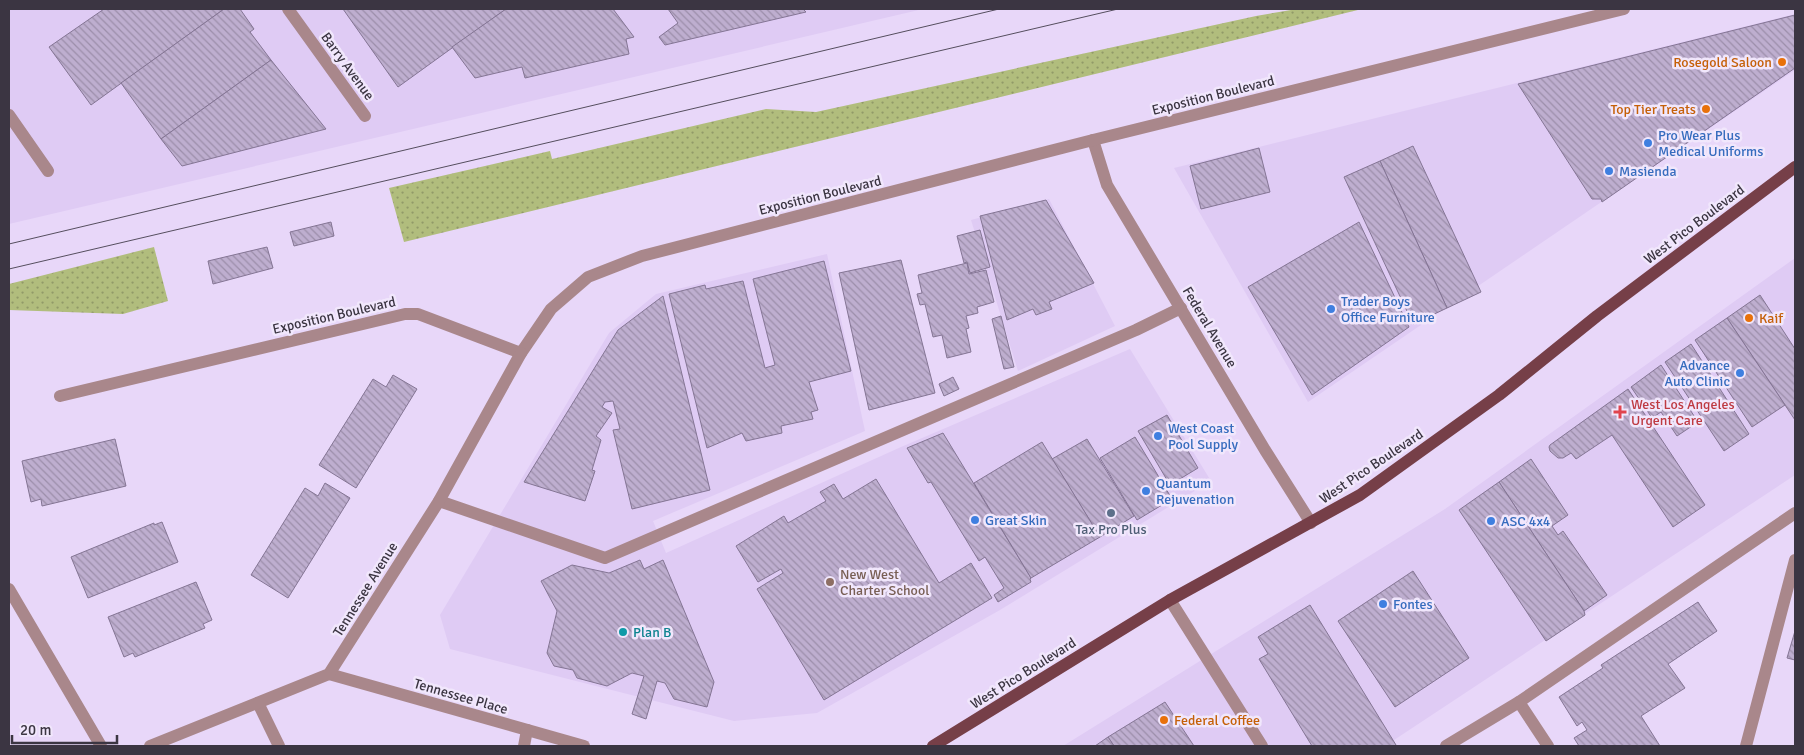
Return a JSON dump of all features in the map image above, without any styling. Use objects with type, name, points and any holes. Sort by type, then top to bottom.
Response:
[{"type":"main road","name":"West Pico Boulevard","points":[[932,746],[1170,600],[1360,495],[1491,401],[1597,316],[1795,167]]},
{"type":"street","name":"Barry Avenue","points":[[288,9],[365,116]]},
{"type":"street","name":"Exposition Boulevard","points":[[60,396],[405,314],[418,314],[521,353],[551,309],[588,277],[642,256],[1093,140],[1624,9]]},
{"type":"street","points":[[9,115],[48,171]]},
{"type":"street","name":"Federal Avenue","points":[[1093,140],[1108,185],[1265,450],[1311,523]]},
{"type":"street","points":[[439,500],[605,558],[1136,330],[1182,308]]},
{"type":"street","name":"Tennessee Avenue","points":[[329,674],[439,500],[521,353]]},
{"type":"street","points":[[1446,746],[1519,702],[1795,513]]},
{"type":"street","points":[[1746,746],[1795,560]]},
{"type":"street","points":[[9,589],[101,746]]},
{"type":"street","points":[[1170,600],[1262,746]]},
{"type":"street","points":[[150,746],[329,674]]},
{"type":"street","name":"Tennessee Place","points":[[329,674],[584,746]]},
{"type":"street","points":[[1519,702],[1548,746]]},
{"type":"street","points":[[258,703],[279,746]]},
{"type":"street","points":[[524,746],[527,730]]},
{"type":"shaded area","points":[[9,9],[923,9],[9,224]]},
{"type":"shaded area","points":[[1795,14],[1795,70],[1308,402],[1174,168]]},
{"type":"shaded area","points":[[1049,199],[1115,326],[1018,371],[971,220]]},
{"type":"shaded area","points":[[827,254],[865,431],[653,521],[666,553],[901,447],[1130,349],[1211,481],[1000,610],[817,713],[734,721],[450,649],[440,615],[609,333],[656,294]]},
{"type":"shaded area","points":[[1795,258],[1795,475],[1385,746],[1063,746],[1445,509]]},
{"type":"green space","points":[[1297,9],[1362,9],[404,242],[389,188],[550,151],[552,159],[766,109],[816,112],[1256,16]]},
{"type":"green space","points":[[154,247],[168,301],[123,314],[9,310],[9,284]]},
{"type":"building","points":[[104,9],[224,9],[91,105],[49,47]]},
{"type":"building","points":[[224,9],[240,9],[254,29],[250,32],[271,60],[161,139],[121,83]]},
{"type":"building","points":[[343,9],[506,9],[398,87]]},
{"type":"building","points":[[506,9],[613,9],[634,37],[626,39],[629,54],[525,78],[522,67],[475,78],[452,47]]},
{"type":"building","points":[[668,9],[803,9],[806,12],[665,45],[659,37],[678,23]]},
{"type":"building","points":[[1795,15],[1795,68],[1602,202],[1601,199],[1592,199],[1518,84]]},
{"type":"building","points":[[271,60],[326,129],[182,166],[161,139]]},
{"type":"building","points":[[1413,146],[1481,292],[1447,308],[1380,161]]},
{"type":"building","points":[[1259,148],[1270,192],[1201,209],[1190,166]]},
{"type":"building","points":[[1380,161],[1447,308],[1413,324],[1344,177]]},
{"type":"building","points":[[1046,200],[1094,283],[1049,302],[1052,309],[1036,315],[1033,309],[1007,320],[980,216]]},
{"type":"building","points":[[331,222],[334,236],[294,246],[290,232]]},
{"type":"building","name":"Trader Boys Office Furniture","points":[[1359,222],[1409,327],[1312,395],[1248,287]]},
{"type":"building","points":[[980,230],[990,267],[970,273],[967,262],[964,263],[957,236]]},
{"type":"building","points":[[267,247],[273,268],[213,284],[208,261]]},
{"type":"building","points":[[901,260],[935,393],[869,410],[839,273]]},
{"type":"building","points":[[824,261],[851,371],[809,382],[818,410],[811,412],[813,419],[781,426],[782,433],[746,441],[742,433],[707,448],[669,294],[705,285],[706,289],[743,281],[765,368],[775,365],[753,279]]},
{"type":"building","points":[[967,263],[969,274],[986,270],[994,302],[977,307],[978,313],[966,316],[969,328],[966,329],[971,352],[947,358],[942,335],[933,337],[925,304],[920,305],[917,294],[922,293],[918,275]]},
{"type":"building","points":[[1760,295],[1795,349],[1795,420],[1727,318]]},
{"type":"building","points":[[663,296],[710,490],[632,509],[613,430],[620,429],[613,401],[605,402],[602,407],[612,413],[596,436],[601,440],[592,470],[595,471],[585,501],[524,482],[618,330]]},
{"type":"building","points":[[1001,316],[1014,367],[1004,369],[992,319]]},
{"type":"building","name":"Advance Auto Clinic","points":[[1727,318],[1785,405],[1752,427],[1695,340]]},
{"type":"building","points":[[1691,344],[1749,434],[1724,451],[1665,362]]},
{"type":"building","points":[[1661,365],[1698,422],[1677,436],[1661,412],[1652,418],[1631,387]]},
{"type":"building","points":[[393,375],[417,389],[356,488],[319,465],[373,379],[386,387]]},
{"type":"building","points":[[953,377],[959,389],[944,396],[939,384]]},
{"type":"building","points":[[1628,389],[1705,505],[1673,527],[1612,435],[1576,459],[1571,453],[1563,458],[1558,458],[1550,451],[1550,445]]},
{"type":"building","points":[[1167,415],[1198,468],[1170,485],[1138,431]]},
{"type":"building","name":"Great Skin","points":[[943,433],[1031,578],[1031,582],[998,602],[994,595],[1004,588],[985,557],[979,561],[931,482],[928,483],[907,448]]},
{"type":"building","points":[[1135,437],[1172,499],[1137,520],[1100,458]]},
{"type":"building","points":[[115,439],[126,486],[42,506],[41,499],[31,502],[22,461]]},
{"type":"building","points":[[1087,439],[1134,516],[1100,537],[1052,459]]},
{"type":"building","points":[[1042,442],[1100,537],[1031,578],[974,483]]},
{"type":"building","points":[[1531,459],[1568,515],[1552,526],[1558,535],[1563,531],[1607,595],[1584,611],[1499,482]]},
{"type":"building","points":[[876,479],[939,583],[971,563],[992,598],[824,700],[757,589],[783,573],[781,569],[758,582],[736,546],[784,516],[788,523],[826,501],[820,492],[834,484],[843,499]]},
{"type":"building","points":[[1499,482],[1584,611],[1585,615],[1546,641],[1459,510]]},
{"type":"building","points":[[325,483],[350,498],[288,598],[251,575],[305,488],[318,496]]},
{"type":"building","points":[[162,522],[178,562],[88,598],[71,557],[154,523],[154,525]]},
{"type":"building","name":"Plan B","points":[[640,560],[644,569],[663,560],[714,682],[707,707],[674,699],[665,683],[657,681],[646,719],[632,714],[644,676],[632,673],[607,686],[577,678],[573,670],[554,666],[547,653],[557,611],[541,581],[572,565],[609,573]]},
{"type":"building","points":[[1413,571],[1469,658],[1395,707],[1338,621]]},
{"type":"building","points":[[196,582],[212,620],[203,624],[205,628],[135,657],[133,653],[124,657],[108,617]]},
{"type":"building","points":[[1698,602],[1717,631],[1668,664],[1685,688],[1641,716],[1660,746],[1579,746],[1574,738],[1587,730],[1582,722],[1577,726],[1559,697],[1603,668],[1601,665]]},
{"type":"building","points":[[1310,605],[1396,745],[1312,746],[1259,659],[1268,654],[1258,637]]},
{"type":"building","points":[[1795,631],[1795,660],[1787,658]]},
{"type":"building","points":[[1165,702],[1194,746],[1114,746],[1108,737]]},
{"type":"building","points":[[1108,737],[1114,746],[1095,746]]},
{"type":"tram line","points":[[9,244],[999,9]]},
{"type":"tram line","points":[[9,269],[1118,9]]},
{"type":"place","name":"Rosegold Saloon","points":[[1782,62]]},
{"type":"place","name":"Top Tier Treats","points":[[1706,109]]},
{"type":"place","name":"Pro Wear Plus Medical Uniforms","points":[[1648,143]]},
{"type":"place","name":"Masienda","points":[[1609,171]]},
{"type":"place","name":"Trader Boys Office Furniture","points":[[1331,309]]},
{"type":"place","name":"Kaif","points":[[1749,318]]},
{"type":"place","name":"Advance Auto Clinic","points":[[1740,373]]},
{"type":"place","name":"West Los Angeles Urgent Care","points":[[1620,412]]},
{"type":"place","name":"West Coast Pool Supply","points":[[1158,436]]},
{"type":"place","name":"Quantum Rejuvenation","points":[[1146,491]]},
{"type":"place","name":"Tax Pro Plus","points":[[1111,513]]},
{"type":"place","name":"Great Skin","points":[[975,520]]},
{"type":"place","name":"ASC 4x4","points":[[1491,521]]},
{"type":"place","name":"New West Charter School","points":[[830,582]]},
{"type":"place","name":"Fontes","points":[[1383,604]]},
{"type":"place","name":"Plan B","points":[[623,632]]},
{"type":"place","name":"Federal Coffee","points":[[1164,720]]}]
